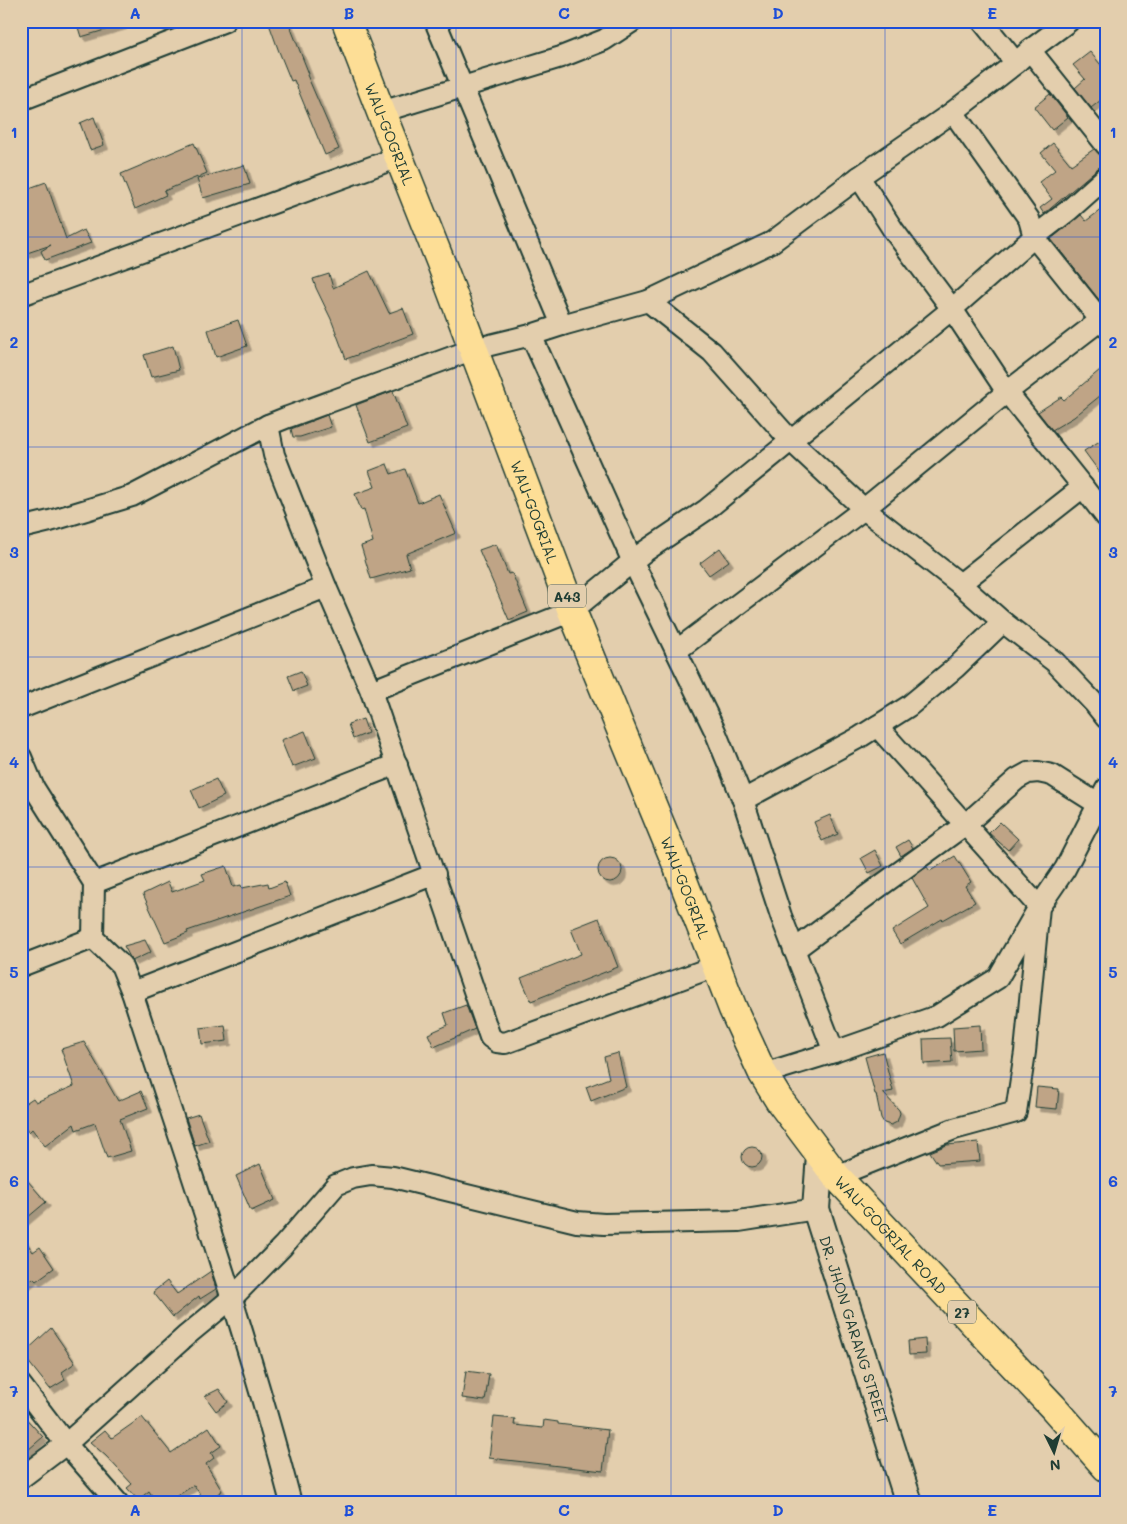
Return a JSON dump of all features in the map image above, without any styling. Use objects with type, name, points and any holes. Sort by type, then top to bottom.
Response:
[{"type":"main road","name":"WAU-GOGRIAL","points":[[346,21],[474,349],[572,612],[733,1009],[763,1074],[778,1100],[828,1165]]},
{"type":"main road","name":"WAU-GOGRIAL ROAD","points":[[828,1165],[1053,1407],[1106,1467]]},
{"type":"street","points":[[21,100],[225,21]]},
{"type":"street","points":[[435,21],[562,324]]},
{"type":"street","points":[[381,112],[561,57],[604,40],[633,21]]},
{"type":"street","points":[[982,21],[1023,56],[1106,145]]},
{"type":"street","points":[[21,528],[132,496],[268,425],[474,349],[648,301],[772,242],[859,177],[953,112],[1069,21]]},
{"type":"street","points":[[676,651],[864,509],[1007,392],[1104,321],[1034,237],[1030,219],[953,112]]},
{"type":"street","points":[[21,295],[398,157]]},
{"type":"street","points":[[859,177],[894,231],[952,309],[1007,392],[1106,517]]},
{"type":"street","points":[[371,691],[572,612],[644,552],[706,510],[791,441],[952,309],[1106,177]]},
{"type":"street","points":[[648,301],[712,352],[791,441],[864,509],[1055,662],[1106,718]]},
{"type":"street","points":[[530,335],[633,562],[715,731],[744,800],[781,916],[834,1052]]},
{"type":"street","points":[[268,425],[274,455],[326,587],[371,691],[490,1037],[498,1042],[506,1043],[716,966]]},
{"type":"street","points":[[960,584],[1083,486]]},
{"type":"street","points":[[21,708],[326,587]]},
{"type":"street","points":[[744,800],[807,766],[909,706],[955,668],[1003,622]]},
{"type":"street","points":[[828,1165],[1016,1112],[1024,1052],[1039,907],[877,726]]},
{"type":"street","points":[[21,757],[28,794],[94,883],[93,938],[121,966],[132,992],[232,1298],[273,1434],[291,1503]]},
{"type":"street","points":[[94,883],[397,764]]},
{"type":"street","points":[[763,1074],[834,1052],[937,1016],[998,978],[1039,907],[1065,869],[1102,796],[1052,775],[1038,772],[1028,773],[1017,779],[966,824],[794,950]]},
{"type":"street","points":[[132,992],[435,874]]},
{"type":"street","points":[[21,966],[93,938]]},
{"type":"street","name":"DR. JHON GARANG STREET","points":[[828,1165],[816,1209],[909,1503]]},
{"type":"street","points":[[21,1478],[66,1444],[187,1335],[232,1298],[283,1246],[336,1185],[353,1178],[371,1175],[393,1177],[578,1222],[604,1224],[739,1221],[816,1209]]},
{"type":"street","points":[[21,1385],[66,1444],[118,1503]]},
{"type":"building","points":[[76,21],[121,21],[122,25],[81,37]]},
{"type":"building","points":[[268,21],[288,21],[309,74],[307,75],[339,149],[325,155],[294,80],[291,81]]},
{"type":"building","points":[[1090,52],[1106,71],[1106,96],[1091,108],[1075,88],[1085,79],[1073,65]]},
{"type":"building","points":[[1050,94],[1068,117],[1052,130],[1034,107]]},
{"type":"building","points":[[94,117],[104,145],[90,150],[80,123]]},
{"type":"building","points":[[194,143],[207,173],[164,191],[166,195],[135,209],[121,174]]},
{"type":"building","points":[[1053,143],[1071,165],[1094,149],[1106,160],[1106,165],[1098,168],[1044,214],[1040,208],[1052,199],[1039,182],[1055,170],[1041,153]]},
{"type":"building","points":[[244,165],[250,184],[203,198],[197,179]]},
{"type":"building","points":[[46,182],[66,239],[84,230],[91,243],[45,260],[41,251],[51,245],[21,255],[21,191]]},
{"type":"building","points":[[1106,206],[1106,304],[1103,305],[1051,239],[1081,215],[1086,221]]},
{"type":"building","points":[[369,271],[389,313],[403,308],[413,334],[346,359],[313,279],[329,274],[333,288]]},
{"type":"building","points":[[238,320],[247,346],[216,357],[208,330]]},
{"type":"building","points":[[173,346],[179,370],[151,377],[144,355]]},
{"type":"building","points":[[1106,365],[1106,391],[1074,417],[1052,430],[1038,412],[1061,397],[1064,400]]},
{"type":"building","points":[[393,391],[407,428],[370,442],[356,405]]},
{"type":"building","points":[[327,415],[331,427],[300,437],[293,437],[291,429]]},
{"type":"building","points":[[1106,437],[1106,481],[1084,451]]},
{"type":"building","points":[[387,464],[391,474],[405,469],[418,503],[439,494],[456,533],[406,554],[410,568],[371,579],[361,546],[373,542],[364,509],[361,510],[355,494],[375,487],[369,471]]},
{"type":"building","points":[[496,544],[508,574],[512,573],[528,612],[509,620],[479,550]]},
{"type":"building","points":[[720,548],[729,561],[709,575],[700,563]]},
{"type":"building","points":[[301,671],[307,686],[294,691],[288,676]]},
{"type":"building","points":[[363,719],[368,733],[353,739],[348,724]]},
{"type":"building","points":[[305,731],[316,758],[292,767],[281,740]]},
{"type":"building","points":[[216,779],[224,796],[199,808],[191,790]]},
{"type":"building","points":[[830,815],[838,834],[822,841],[814,822]]},
{"type":"building","points":[[1000,822],[1018,839],[1008,850],[989,833]]},
{"type":"building","points":[[908,840],[913,848],[901,856],[896,847]]},
{"type":"building","points":[[875,850],[883,866],[869,873],[861,858]]},
{"type":"building","points":[[955,856],[971,882],[965,886],[975,902],[900,944],[892,931],[929,908],[912,878],[927,867],[930,871]]},
{"type":"building","points":[[610,858],[615,859],[621,865],[621,875],[615,881],[610,882],[605,881],[599,875],[598,870],[599,865],[605,859]]},
{"type":"building","points":[[226,866],[233,887],[241,885],[242,888],[268,883],[269,888],[285,882],[290,896],[187,931],[188,933],[165,942],[143,894],[168,882],[172,892],[205,880],[202,874]]},
{"type":"building","points":[[599,918],[618,967],[531,1001],[521,978],[581,954],[571,929]]},
{"type":"building","points":[[145,940],[151,952],[132,961],[124,946]]},
{"type":"building","points":[[466,1005],[475,1029],[434,1047],[428,1034],[448,1025],[444,1013]]},
{"type":"building","points":[[225,1025],[227,1041],[202,1044],[200,1028]]},
{"type":"building","points":[[980,1025],[981,1049],[954,1051],[953,1027]]},
{"type":"building","points":[[950,1038],[952,1062],[924,1064],[923,1039]]},
{"type":"building","points":[[84,1042],[118,1101],[141,1091],[148,1108],[120,1119],[131,1151],[107,1158],[95,1123],[76,1130],[74,1124],[45,1146],[32,1129],[29,1132],[21,1122],[21,1106],[33,1098],[36,1102],[74,1086],[61,1049]]},
{"type":"building","points":[[883,1052],[893,1091],[883,1093],[900,1113],[897,1122],[891,1125],[884,1123],[881,1118],[865,1057]]},
{"type":"building","points":[[618,1053],[626,1087],[591,1101],[586,1087],[609,1078],[604,1057]]},
{"type":"building","points":[[1037,1087],[1059,1089],[1057,1109],[1035,1107]]},
{"type":"building","points":[[199,1114],[209,1141],[195,1146],[186,1118]]},
{"type":"building","points":[[978,1142],[980,1161],[938,1164],[930,1152],[947,1145]]},
{"type":"building","points":[[752,1147],[759,1150],[762,1157],[759,1164],[752,1167],[745,1164],[742,1157],[745,1150]]},
{"type":"building","points":[[260,1164],[275,1200],[251,1211],[236,1176]]},
{"type":"building","points":[[21,1173],[46,1202],[21,1223]]},
{"type":"building","points":[[21,1235],[33,1252],[40,1247],[54,1268],[36,1281],[33,1278],[21,1288]]},
{"type":"building","points":[[211,1271],[216,1289],[200,1299],[199,1296],[173,1317],[153,1292],[167,1281],[177,1294]]},
{"type":"building","points":[[51,1328],[75,1363],[62,1372],[65,1380],[50,1389],[27,1360],[24,1353]]},
{"type":"building","points":[[925,1339],[926,1354],[909,1355],[908,1341]]},
{"type":"building","points":[[466,1371],[489,1374],[485,1401],[462,1398]]},
{"type":"building","points":[[219,1389],[228,1402],[216,1411],[205,1396]]},
{"type":"building","points":[[21,1413],[43,1437],[21,1456]]},
{"type":"building","points":[[142,1417],[171,1453],[209,1427],[221,1446],[211,1453],[214,1458],[206,1464],[222,1491],[205,1502],[194,1485],[166,1503],[157,1503],[149,1491],[138,1500],[127,1488],[132,1484],[90,1442],[105,1430],[112,1438]]},
{"type":"building","points":[[494,1417],[515,1419],[514,1425],[543,1428],[544,1420],[558,1422],[558,1424],[608,1430],[603,1471],[489,1458]]}]
